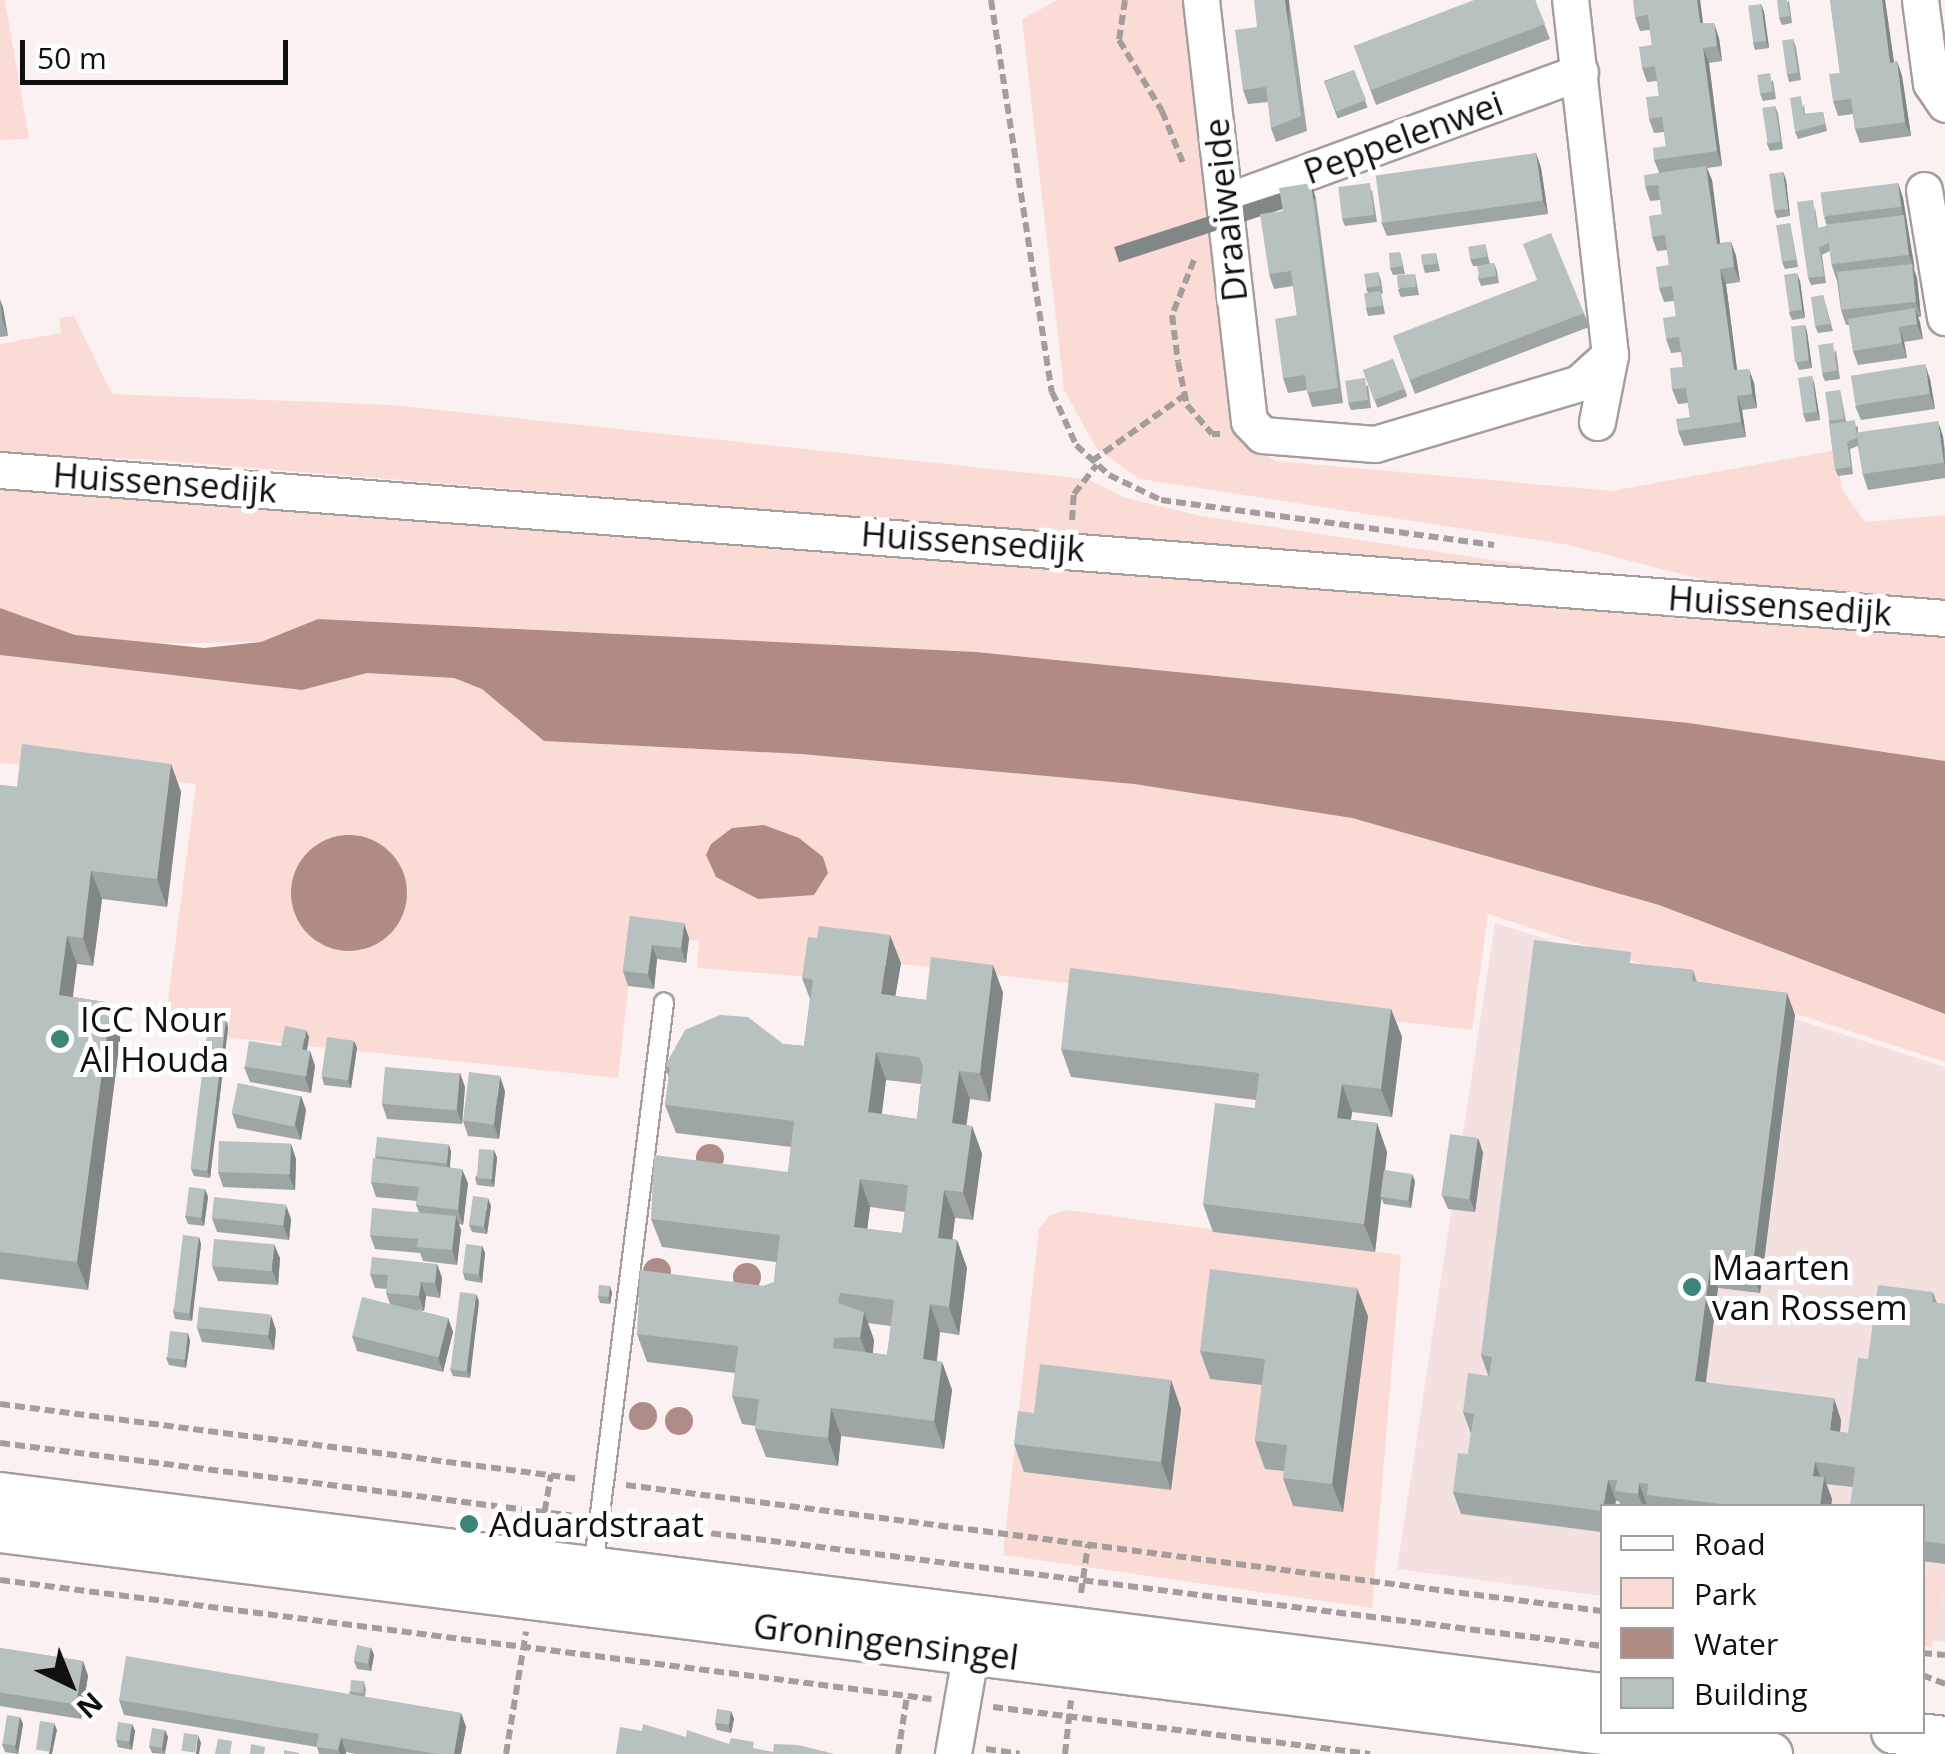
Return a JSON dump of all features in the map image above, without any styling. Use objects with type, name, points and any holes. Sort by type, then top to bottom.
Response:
[{"type":"street","name":"Draaiweide","points":[[1200,0],[1255,428]]},
{"type":"street","points":[[1570,0],[1610,355],[1597,422]]},
{"type":"street","points":[[1920,0],[1930,83],[1945,104]]},
{"type":"street","name":"Peppelenwei","points":[[1225,202],[1580,72]]},
{"type":"street","points":[[1924,190],[1945,316]]},
{"type":"street","points":[[1255,428],[1375,444],[1436,431],[1580,382],[1610,355]]},
{"type":"street","name":"Huissensedijk","points":[[0,470],[1945,618]]},
{"type":"street","name":"Groningensingel","points":[[0,1494],[591,1587]]},
{"type":"street","name":"Groningensingel","points":[[0,1530],[591,1587],[974,1634],[1600,1695]]},
{"type":"street","points":[[952,1754],[974,1634]]},
{"type":"street","name":"Groningensingel","points":[[974,1634],[1600,1728]]},
{"type":"street","name":"Groningensingel","points":[[1638,1734],[1771,1754]]},
{"type":"street","points":[[1910,1734],[1945,1738]]},
{"type":"lane","points":[[591,1587],[664,1002]]},
{"type":"path","points":[[1124,0],[1119,40],[1162,111],[1196,191],[1225,202],[1172,314],[1184,396],[1212,434],[1255,428]]},
{"type":"path","points":[[1074,494],[1095,463],[1184,396]]},
{"type":"path","points":[[0,1404],[1600,1611]]},
{"type":"path","points":[[0,1443],[1600,1646]]},
{"type":"path","points":[[1083,1578],[1088,1545]]},
{"type":"path","name":"Groningensingel","points":[[0,1580],[1370,1754]]},
{"type":"path","points":[[506,1754],[524,1648]]},
{"type":"path","points":[[898,1754],[907,1696]]},
{"type":"path","points":[[1065,1754],[1070,1716]]},
{"type":"shaded area","name":"Maarten van Rossem","points":[[1495,923],[1945,1067],[1945,1642],[1925,1639],[1925,1504],[1600,1504],[1600,1596],[1397,1569]]},
{"type":"green space","points":[[0,0],[5,0],[29,139],[0,140]]},
{"type":"green space","points":[[1058,0],[1189,0],[1252,437],[1263,453],[1276,461],[1612,491],[1836,450],[1842,490],[1865,522],[1945,515],[1945,605],[1735,588],[1569,545],[1140,479],[1097,449],[1064,390],[1022,19]]},
{"type":"green space","points":[[74,316],[112,394],[392,405],[1087,479],[1126,498],[1201,516],[1619,579],[142,459],[0,455],[0,344],[61,333],[59,318]]},
{"type":"green space","points":[[0,477],[1945,633],[1945,761],[1689,723],[976,652],[318,619],[261,642],[134,644],[75,635],[0,608]]},
{"type":"green space","points":[[0,655],[302,690],[367,673],[454,678],[482,689],[544,741],[801,754],[1134,784],[1352,818],[1659,905],[1945,1014],[1945,1062],[1488,914],[1472,1030],[842,957],[812,977],[697,968],[699,941],[634,936],[618,1078],[164,1031],[196,784],[0,763]],"holes":[[[345,835],[389,849],[408,891],[400,922],[364,950],[348,952],[318,943],[295,916],[315,845]]]},
{"type":"green space","points":[[1067,1210],[1401,1255],[1372,1608],[1003,1555],[1039,1229],[1049,1216]]},
{"type":"green space","points":[[1925,1572],[1945,1576],[1932,1648],[1925,1646]]},
{"type":"water","points":[[0,608],[75,635],[204,648],[261,642],[318,619],[976,652],[1689,723],[1945,761],[1945,1014],[1659,905],[1352,818],[1134,784],[801,754],[544,741],[482,689],[454,678],[367,673],[302,690],[0,655]]},
{"type":"water","points":[[764,825],[799,838],[823,857],[828,873],[814,895],[758,899],[716,877],[706,855],[711,844],[732,828]]},
{"type":"water","points":[[349,835],[371,839],[390,852],[403,871],[407,893],[403,915],[390,934],[371,947],[349,951],[327,947],[308,934],[295,915],[291,893],[295,871],[308,852],[327,839]]},
{"type":"building","points":[[1254,0],[1285,0],[1301,116],[1271,128],[1266,87],[1243,90],[1235,30],[1257,27]]},
{"type":"building","points":[[1474,0],[1535,0],[1545,24],[1371,90],[1354,46]]},
{"type":"building","points":[[1633,0],[1697,0],[1700,23],[1714,23],[1717,46],[1703,48],[1717,151],[1654,160],[1653,148],[1666,146],[1662,117],[1649,119],[1646,97],[1659,96],[1655,66],[1642,68],[1639,47],[1652,45],[1648,15],[1635,17]]},
{"type":"building","points":[[1777,0],[1787,0],[1790,16],[1779,18]]},
{"type":"building","points":[[1830,0],[1882,0],[1890,63],[1897,61],[1905,122],[1855,129],[1851,99],[1833,101],[1829,74],[1840,73]]},
{"type":"building","points":[[1761,4],[1766,41],[1753,42],[1748,6]]},
{"type":"building","points":[[1793,39],[1798,73],[1787,74],[1782,41]]},
{"type":"building","points":[[1354,70],[1366,100],[1336,112],[1324,82]]},
{"type":"building","points":[[1770,73],[1773,92],[1760,94],[1757,75]]},
{"type":"building","points":[[1801,96],[1804,115],[1823,112],[1825,124],[1795,132],[1790,98]]},
{"type":"building","points":[[1775,106],[1781,142],[1768,144],[1762,108]]},
{"type":"building","points":[[1536,153],[1543,201],[1382,223],[1376,176]]},
{"type":"building","points":[[1706,166],[1717,244],[1731,242],[1734,267],[1720,269],[1734,370],[1749,369],[1752,394],[1737,396],[1741,422],[1678,431],[1676,419],[1690,417],[1686,388],[1672,389],[1670,368],[1683,367],[1679,337],[1666,339],[1663,318],[1676,316],[1672,286],[1659,288],[1656,267],[1669,265],[1665,235],[1652,237],[1649,216],[1662,214],[1658,185],[1645,186],[1644,175]]},
{"type":"building","points":[[1783,172],[1788,209],[1774,211],[1769,174]]},
{"type":"building","points":[[1311,183],[1338,388],[1307,393],[1305,375],[1283,378],[1275,319],[1297,315],[1291,271],[1269,274],[1260,214],[1283,211],[1279,188]]},
{"type":"building","points":[[1370,183],[1374,215],[1342,219],[1338,187]]},
{"type":"building","points":[[1898,183],[1901,207],[1824,216],[1821,193]]},
{"type":"building","points":[[1813,200],[1817,228],[1827,227],[1829,243],[1819,247],[1824,276],[1808,278],[1797,202]]},
{"type":"building","points":[[1904,215],[1909,255],[1831,264],[1827,225]]},
{"type":"building","points":[[1790,223],[1796,260],[1782,262],[1776,225]]},
{"type":"building","points":[[1551,233],[1584,313],[1410,380],[1393,336],[1537,280],[1523,244]]},
{"type":"building","points":[[1485,244],[1487,257],[1470,259],[1468,247]]},
{"type":"building","points":[[1400,252],[1402,266],[1390,268],[1389,253]]},
{"type":"building","points":[[1436,253],[1437,264],[1422,265],[1421,254]]},
{"type":"building","points":[[1494,263],[1496,276],[1479,278],[1477,266]]},
{"type":"building","points":[[1912,264],[1916,302],[1841,310],[1837,272]]},
{"type":"building","points":[[1378,272],[1380,286],[1366,288],[1364,274]]},
{"type":"building","points":[[1797,273],[1802,310],[1789,311],[1784,275]]},
{"type":"building","points":[[1415,274],[1416,287],[1398,288],[1397,275]]},
{"type":"building","points":[[1380,291],[1382,306],[1366,308],[1364,293]]},
{"type":"building","points":[[1823,295],[1830,324],[1815,326],[1811,297]]},
{"type":"building","points":[[1915,308],[1917,324],[1899,327],[1902,343],[1853,351],[1848,319]]},
{"type":"building","points":[[1805,325],[1809,361],[1795,362],[1791,326]]},
{"type":"building","points":[[1833,343],[1837,371],[1822,373],[1818,345]]},
{"type":"building","points":[[1393,359],[1404,389],[1374,400],[1363,370]]},
{"type":"building","points":[[1925,364],[1930,394],[1856,405],[1851,376]]},
{"type":"building","points":[[1812,376],[1817,412],[1803,414],[1798,378]]},
{"type":"building","points":[[1365,378],[1368,400],[1348,403],[1345,381]]},
{"type":"building","points":[[1840,390],[1844,419],[1829,421],[1825,392]]},
{"type":"building","points":[[1855,420],[1857,438],[1847,442],[1851,467],[1835,469],[1829,424]]},
{"type":"building","points":[[1938,421],[1944,463],[1863,474],[1857,432]]},
{"type":"building","name":"ICC Nour Al Houda","points":[[22,744],[171,764],[157,879],[91,871],[83,938],[67,936],[59,995],[111,1003],[77,1262],[0,1252],[0,785],[17,787]]},
{"type":"building","points":[[630,916],[684,923],[681,948],[652,945],[648,974],[623,971]]},
{"type":"building","points":[[819,926],[890,935],[881,994],[926,1000],[931,957],[993,965],[980,1073],[959,1071],[952,1123],[972,1126],[963,1192],[944,1190],[938,1238],[957,1240],[949,1307],[930,1304],[923,1359],[942,1362],[934,1421],[831,1408],[828,1438],[755,1429],[759,1399],[732,1396],[738,1346],[637,1334],[640,1270],[765,1286],[774,1282],[780,1235],[651,1219],[654,1155],[788,1172],[794,1121],[665,1105],[670,1067],[665,1066],[685,1030],[720,1015],[748,1017],[783,1044],[804,1046],[813,980],[802,978],[808,937],[817,938]],"holes":[[[876,1052],[919,1057],[923,1066],[917,1119],[868,1112]],[[860,1179],[908,1185],[902,1233],[854,1227]],[[840,1293],[894,1300],[887,1355],[833,1348],[834,1338],[860,1337],[864,1312],[838,1303]]]},
{"type":"building","points":[[1534,940],[1631,952],[1630,963],[1693,970],[1692,981],[1787,993],[1752,1272],[1710,1267],[1695,1381],[1834,1398],[1830,1430],[1848,1433],[1858,1358],[1868,1359],[1878,1285],[1933,1292],[1932,1302],[1945,1304],[1945,1544],[1925,1541],[1925,1504],[1850,1504],[1855,1467],[1815,1462],[1813,1476],[1824,1477],[1820,1504],[1721,1504],[1647,1495],[1648,1484],[1639,1483],[1638,1494],[1615,1491],[1617,1480],[1608,1480],[1600,1511],[1453,1492],[1458,1453],[1468,1454],[1474,1414],[1463,1412],[1468,1373],[1489,1376],[1492,1357],[1481,1355]]},
{"type":"building","points":[[1070,968],[1391,1009],[1381,1089],[1342,1084],[1337,1118],[1377,1123],[1364,1224],[1203,1204],[1215,1103],[1255,1108],[1259,1073],[1061,1049]]},
{"type":"building","points":[[209,1018],[226,1020],[207,1171],[190,1169]]},
{"type":"building","points":[[285,1026],[306,1030],[302,1050],[281,1046]]},
{"type":"building","points":[[327,1037],[354,1041],[348,1080],[321,1077]]},
{"type":"building","points":[[249,1041],[310,1051],[306,1076],[245,1067]]},
{"type":"building","points":[[385,1067],[460,1074],[456,1110],[382,1104]]},
{"type":"building","points":[[469,1072],[500,1076],[494,1124],[463,1121]]},
{"type":"building","points":[[238,1083],[301,1096],[294,1127],[232,1113]]},
{"type":"building","points":[[1450,1134],[1478,1138],[1469,1199],[1441,1195]]},
{"type":"building","points":[[377,1137],[449,1145],[447,1163],[375,1156]]},
{"type":"building","points":[[219,1141],[291,1144],[290,1174],[218,1172]]},
{"type":"building","points":[[479,1149],[494,1150],[492,1179],[477,1178]]},
{"type":"building","points":[[373,1158],[462,1169],[458,1210],[416,1205],[419,1187],[371,1182]]},
{"type":"building","points":[[1384,1170],[1412,1174],[1408,1201],[1380,1197]]},
{"type":"building","points":[[189,1187],[205,1189],[201,1218],[185,1216]]},
{"type":"building","points":[[473,1196],[488,1198],[484,1227],[469,1225]]},
{"type":"building","points":[[214,1197],[286,1205],[283,1225],[212,1218]]},
{"type":"building","points":[[372,1208],[456,1216],[452,1250],[417,1247],[418,1239],[370,1235]]},
{"type":"building","points":[[183,1235],[199,1237],[189,1313],[174,1311]]},
{"type":"building","points":[[214,1239],[274,1244],[271,1271],[212,1266]]},
{"type":"building","points":[[466,1244],[482,1246],[478,1275],[462,1273]]},
{"type":"building","points":[[372,1257],[437,1264],[435,1283],[421,1282],[419,1296],[386,1293],[388,1275],[370,1274]]},
{"type":"building","points":[[1210,1269],[1357,1288],[1332,1484],[1283,1478],[1287,1445],[1255,1441],[1265,1359],[1200,1351]]},
{"type":"building","points":[[599,1285],[610,1286],[609,1297],[598,1296]]},
{"type":"building","points":[[460,1292],[476,1294],[466,1371],[450,1369]]},
{"type":"building","points":[[362,1297],[448,1319],[439,1357],[352,1336]]},
{"type":"building","points":[[199,1307],[271,1315],[268,1335],[197,1328]]},
{"type":"building","points":[[170,1331],[188,1333],[185,1360],[167,1358]]},
{"type":"building","points":[[1040,1364],[1171,1380],[1161,1462],[1014,1444],[1018,1411],[1034,1413]]},
{"type":"building","points":[[357,1645],[371,1648],[367,1664],[354,1661]]},
{"type":"building","points":[[0,1648],[83,1661],[76,1705],[0,1693]]},
{"type":"building","points":[[126,1656],[461,1713],[454,1754],[341,1738],[338,1750],[316,1747],[319,1734],[119,1700]]},
{"type":"building","points":[[351,1680],[364,1681],[363,1693],[350,1692]]},
{"type":"building","points":[[717,1709],[731,1711],[729,1725],[715,1723]]},
{"type":"building","points":[[7,1715],[20,1717],[15,1746],[2,1744]]},
{"type":"building","points":[[40,1721],[54,1723],[50,1752],[36,1750]]},
{"type":"building","points":[[118,1722],[132,1724],[129,1742],[115,1740]]},
{"type":"building","points":[[643,1724],[686,1737],[687,1730],[729,1744],[731,1738],[754,1742],[753,1748],[773,1752],[774,1744],[835,1754],[616,1754],[620,1727],[642,1731]]},
{"type":"building","points":[[152,1728],[165,1730],[162,1748],[149,1746]]},
{"type":"building","points":[[184,1733],[198,1735],[195,1753],[181,1751]]},
{"type":"building","points":[[218,1739],[232,1741],[230,1754],[215,1754]]},
{"type":"building","points":[[251,1744],[265,1747],[264,1754],[250,1754]]},
{"type":"place","name":"ICC Nour Al Houda","points":[[60,1039]]},
{"type":"place","name":"Maarten van Rossem","points":[[1692,1287]]},
{"type":"place","name":"Aduardstraat","points":[[469,1524]]}]
